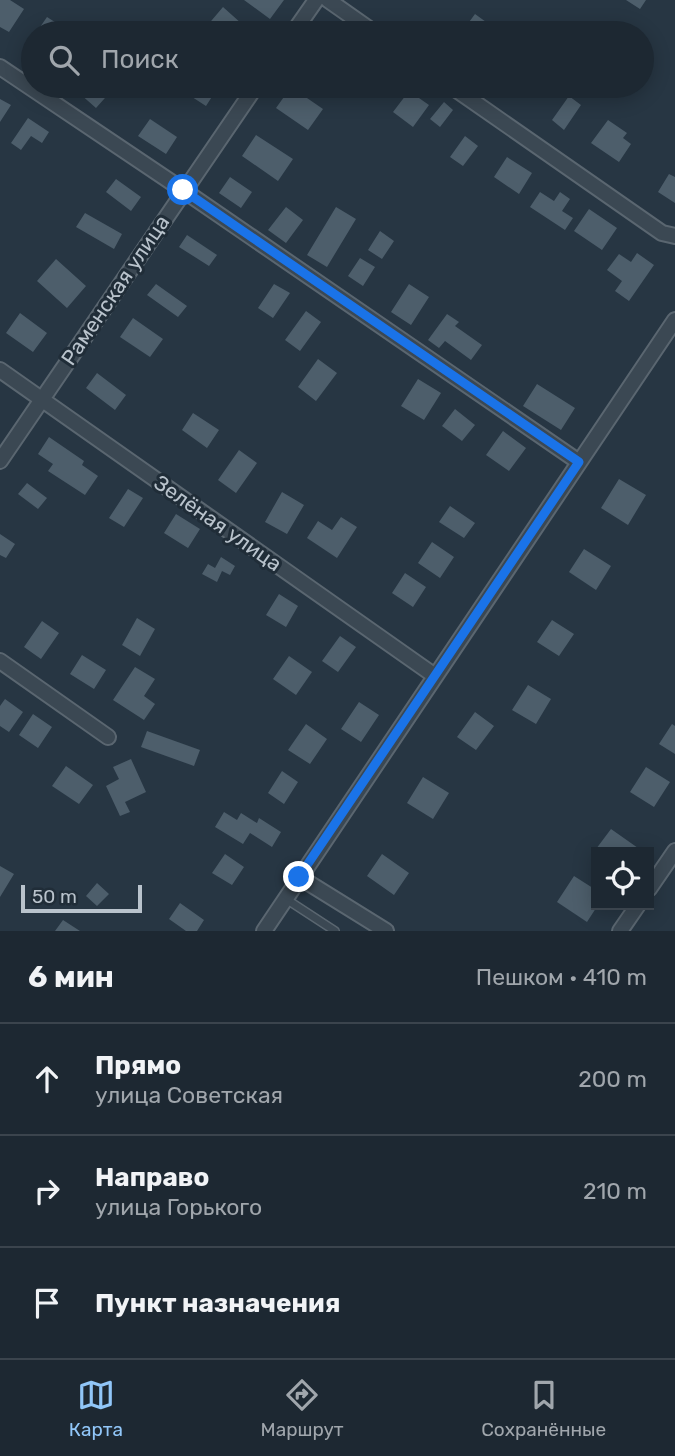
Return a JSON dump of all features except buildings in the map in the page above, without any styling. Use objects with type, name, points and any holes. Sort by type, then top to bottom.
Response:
[{"type":"street","points":[[301,21],[316,0]]},
{"type":"street","points":[[328,0],[358,21]]},
{"type":"street","points":[[0,67],[21,81]]},
{"type":"street","points":[[46,98],[579,462]]},
{"type":"street","name":"Раменская улица","points":[[0,461],[248,98]]},
{"type":"street","points":[[468,98],[662,233],[675,236]]},
{"type":"street","points":[[264,931],[675,320]]},
{"type":"street","name":"Зелёная улица","points":[[0,370],[435,676]]},
{"type":"street","points":[[0,661],[108,737]]},
{"type":"street","points":[[654,882],[675,851]]},
{"type":"street","points":[[299,877],[386,931]]},
{"type":"street","points":[[620,931],[635,910]]},
{"type":"lane","points":[[285,898],[335,931]]},
{"type":"route","points":[[183,190],[579,462],[299,877]]}]
